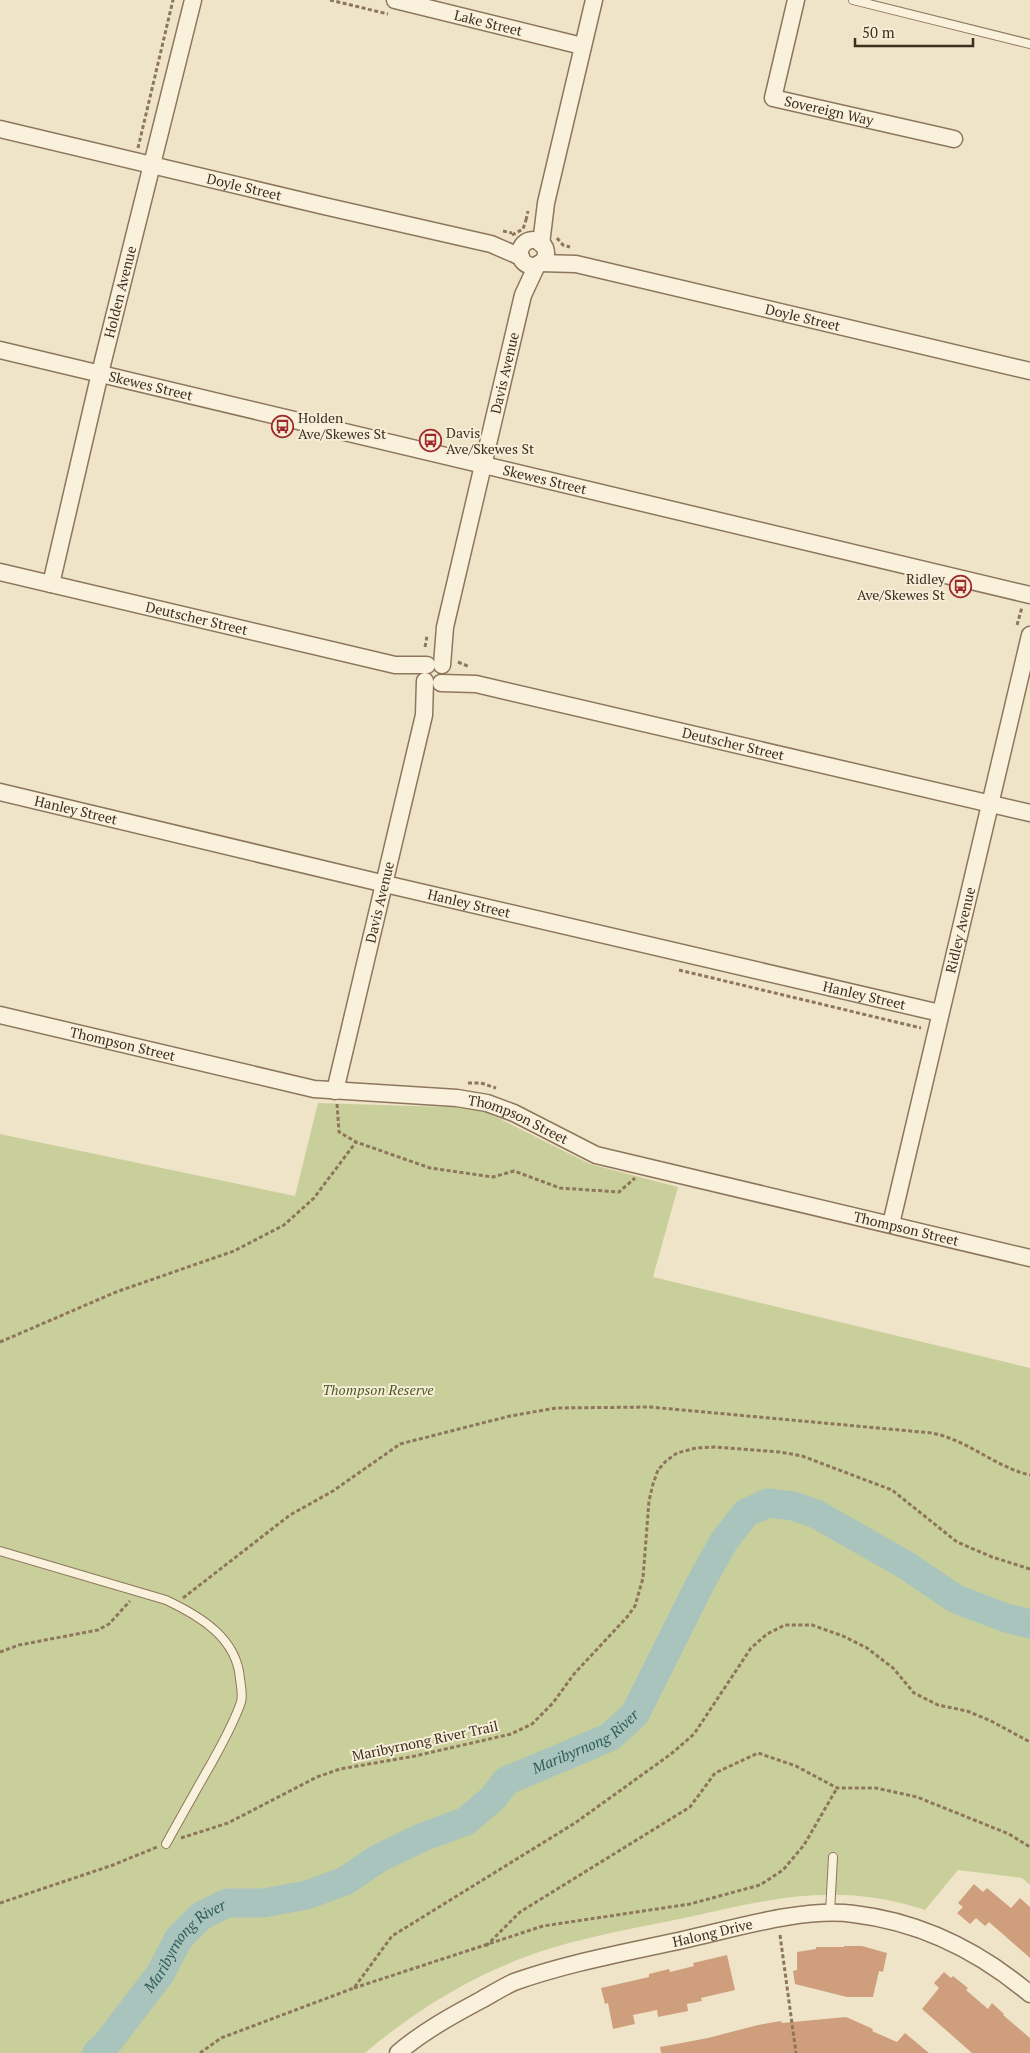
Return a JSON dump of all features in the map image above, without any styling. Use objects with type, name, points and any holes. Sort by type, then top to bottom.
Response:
[{"type":"street","name":"Holden Avenue","points":[[51,584],[100,373],[193,0]]},
{"type":"street","name":"Lake Street","points":[[395,0],[582,46]]},
{"type":"street","name":"Davis Avenue","points":[[334,1101],[434,673],[437,628],[483,466],[524,295],[530,252],[546,203],[594,0]]},
{"type":"street","name":"Sovereign Way","points":[[796,0],[773,98],[954,139]]},
{"type":"street","name":"Doyle Street","points":[[0,129],[1030,371]]},
{"type":"street","name":"Skewes Street","points":[[0,350],[1030,596]]},
{"type":"street","name":"Deutscher Street","points":[[0,572],[1030,813]]},
{"type":"street","name":"Ridley Avenue","points":[[891,1224],[1030,635]]},
{"type":"street","name":"Hanley Street","points":[[0,792],[384,884],[940,1013]]},
{"type":"street","name":"Thompson Street","points":[[0,1016],[314,1089],[334,1101],[457,1098],[487,1103],[514,1113],[639,1176],[891,1224],[1030,1258]]},
{"type":"street","name":"Halong Drive","points":[[398,2053],[455,2014],[512,1983],[561,1967],[768,1921],[830,1912],[894,1920],[936,1934],[975,1953],[1030,1994]]},
{"type":"lane","points":[[854,0],[1030,44]]},
{"type":"lane","points":[[0,1551],[174,1604],[198,1617],[223,1638],[236,1659],[240,1673],[241,1700],[224,1741],[166,1844]]},
{"type":"lane","points":[[830,1912],[833,1857]]},
{"type":"path","points":[[530,252],[512,233],[523,229],[526,220],[556,227],[554,234],[563,245],[572,248]]},
{"type":"path","points":[[425,647],[437,628]]},
{"type":"path","points":[[334,1101],[347,1106]]},
{"type":"path","points":[[334,1101],[339,1132],[356,1142],[430,1168],[493,1177],[514,1171],[560,1188],[619,1192],[639,1176]]},
{"type":"path","points":[[0,1342],[116,1292],[234,1251],[284,1225],[314,1198],[356,1142]]},
{"type":"path","points":[[625,1178],[639,1176]]},
{"type":"path","points":[[174,1604],[290,1515],[333,1490],[400,1444],[510,1416],[556,1408],[650,1407],[932,1433],[954,1438],[1004,1466],[1030,1475]]},
{"type":"path","name":"Maribyrnong River Trail","points":[[0,1903],[113,1865],[166,1844],[228,1823],[317,1776],[340,1769],[415,1756],[511,1734],[532,1724],[635,1606],[644,1578],[649,1501],[653,1484],[658,1470],[677,1453],[696,1448],[714,1447],[780,1452],[802,1456],[892,1490],[957,1542],[992,1557],[1030,1568]]},
{"type":"path","points":[[0,1652],[19,1645],[98,1630],[109,1624],[120,1614],[135,1592]]},
{"type":"path","points":[[354,1988],[392,1936],[575,1823],[671,1754],[694,1734],[751,1648],[766,1634],[785,1625],[812,1625],[843,1636],[867,1648],[893,1668],[914,1693],[938,1706],[967,1711],[991,1721],[1030,1742]]},
{"type":"path","points":[[486,1946],[520,1912],[690,1807],[716,1773],[758,1753],[796,1766],[837,1788],[876,1788],[917,1797],[1010,1834],[1030,1847]]},
{"type":"path","points":[[200,2053],[222,2038],[354,1988],[543,1926],[690,1904],[760,1885],[783,1870],[804,1845],[837,1788]]},
{"type":"path","points":[[780,1935],[796,2053]]},
{"type":"green space","name":"Thompson Reserve","points":[[318,1103],[478,1108],[590,1164],[678,1187],[653,1277],[1030,1368],[1030,1885],[1022,1878],[958,1870],[925,1910],[893,1901],[862,1896],[804,1896],[775,1899],[583,1939],[514,1961],[461,1986],[412,2017],[365,2053],[0,2053],[0,1134],[295,1196]]},
{"type":"building","points":[[974,1884],[983,1892],[987,1888],[1011,1908],[1020,1898],[1030,1907],[1030,1958],[989,1922],[985,1926],[976,1918],[970,1924],[957,1913],[963,1907],[958,1903]]},
{"type":"building","points":[[862,1946],[887,1953],[883,1972],[879,1971],[873,1997],[847,1997],[795,1984],[793,1971],[797,1970],[797,1952],[816,1949],[816,1947]]},
{"type":"building","points":[[727,1955],[735,1990],[701,1998],[702,2001],[687,2004],[688,2011],[658,2017],[657,2010],[633,2015],[635,2024],[613,2029],[608,2003],[605,2004],[601,1988],[649,1977],[649,1974],[669,1969],[670,1972],[694,1966],[693,1963]]},
{"type":"building","points":[[944,1972],[951,1978],[953,1976],[968,1988],[966,1990],[988,2009],[992,2003],[1030,2038],[1030,2053],[972,2053],[922,2009],[939,1988],[934,1983]]},
{"type":"building","points":[[846,2017],[897,2042],[905,2033],[929,2053],[661,2053],[660,2047],[708,2038],[758,2025],[781,2021],[782,2023]]},
{"type":"waterway","name":"Maribyrnong River","points":[[97,2053],[105,2046],[160,1974],[179,1938],[201,1916],[227,1903],[263,1903],[307,1895],[345,1881],[379,1858],[423,1837],[466,1821],[493,1798],[506,1781],[610,1737],[635,1714],[700,1584],[724,1541],[746,1513],[768,1503],[793,1506],[816,1514],[904,1564],[956,1599],[1006,1618],[1030,1624]]},
{"type":"place","name":"Holden Ave/Skewes St","points":[[282,426]]},
{"type":"place","name":"Davis Ave/Skewes St","points":[[430,441]]},
{"type":"place","name":"Ridley Ave/Skewes St","points":[[961,587]]}]
